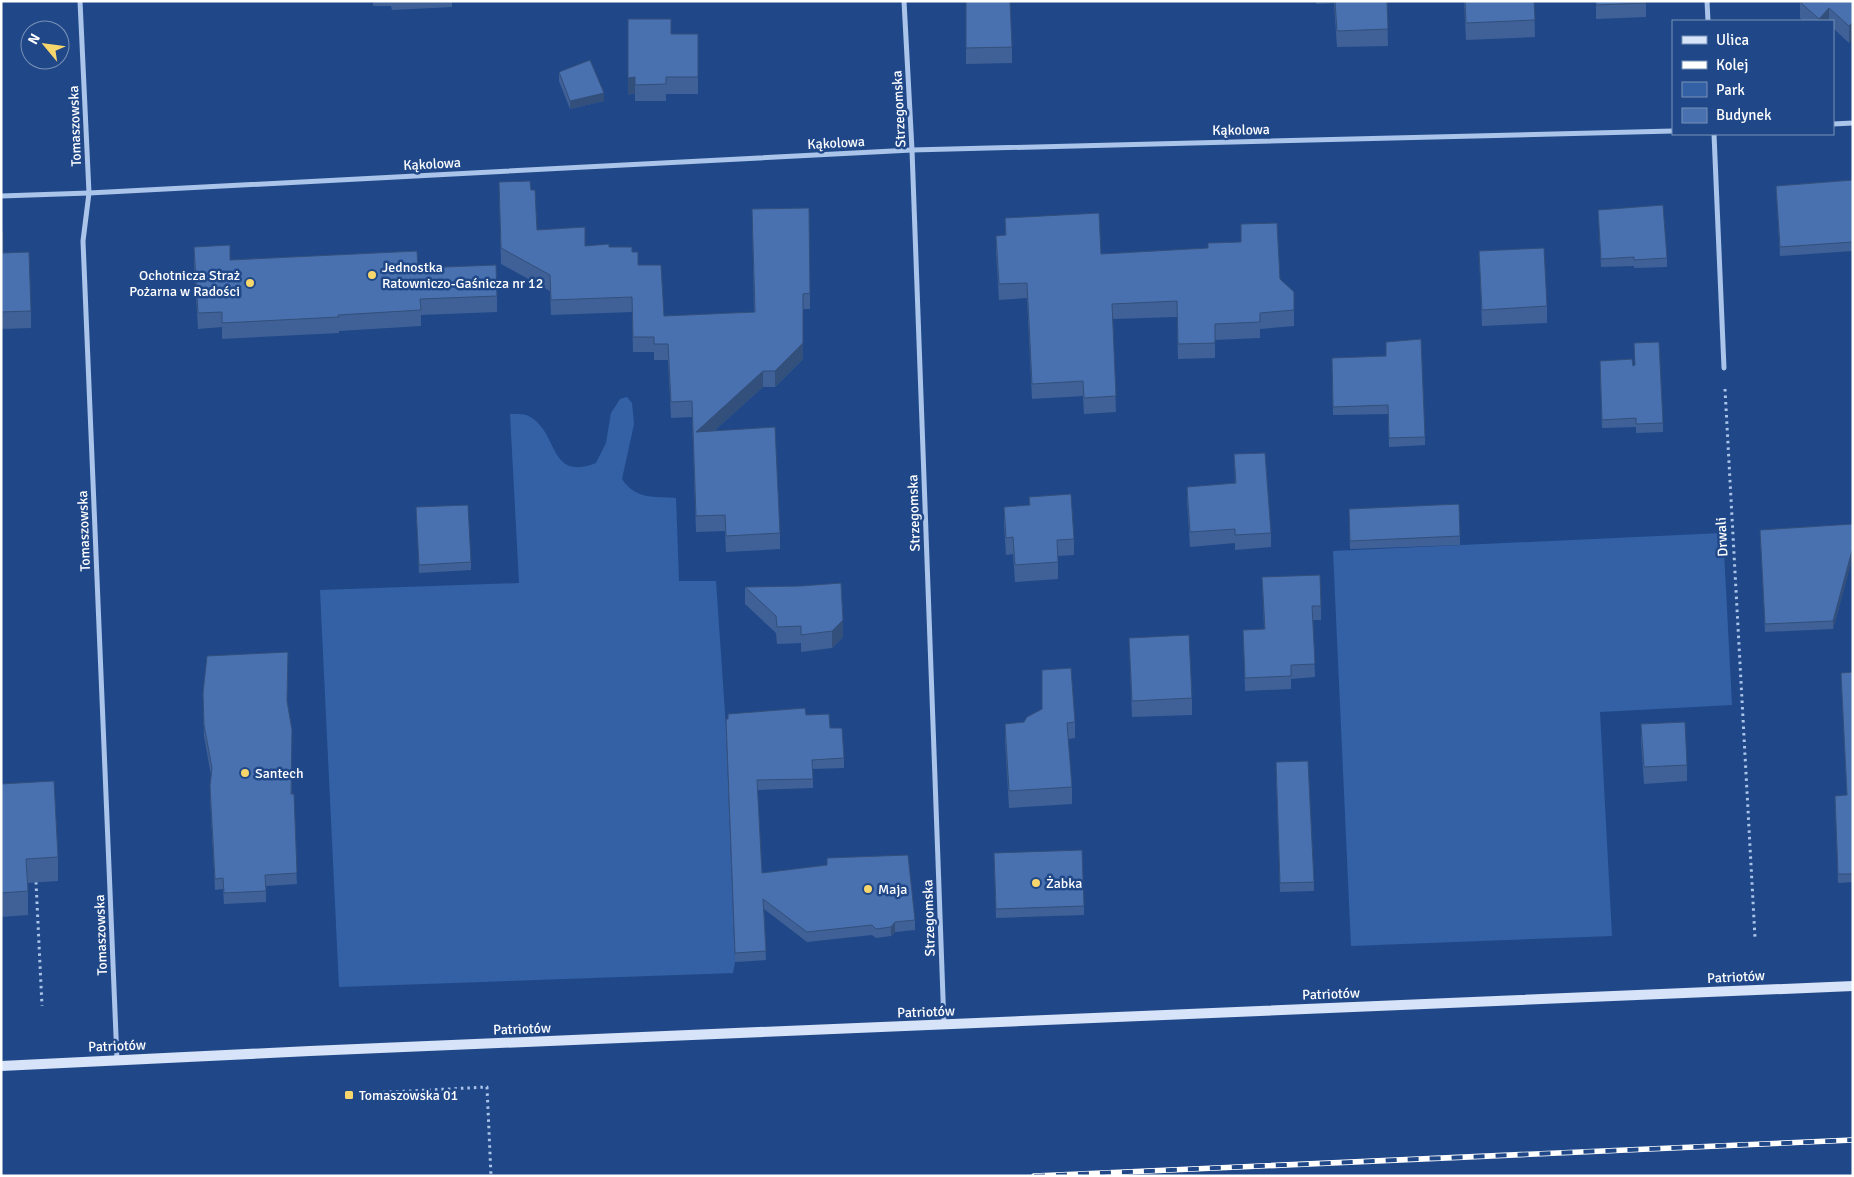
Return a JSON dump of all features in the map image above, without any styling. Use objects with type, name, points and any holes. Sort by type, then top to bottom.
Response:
[{"type":"main road","name":"Patriotów","points":[[1,1066],[1853,986]]},
{"type":"street","name":"Tomaszowska","points":[[80,1],[89,193],[83,241],[117,1060]]},
{"type":"street","name":"Strzegomska","points":[[904,1],[912,150],[944,1025]]},
{"type":"street","points":[[1707,1],[1708,20]]},
{"type":"street","points":[[1834,124],[1853,122]]},
{"type":"street","name":"Kąkolowa","points":[[1,196],[912,150],[1672,131]]},
{"type":"street","points":[[1714,135],[1724,368]]},
{"type":"path","name":"Drwali","points":[[1724,368],[1755,938]]},
{"type":"path","points":[[36,882],[42,1006]]},
{"type":"path","points":[[370,1093],[487,1087],[490,1176]]},
{"type":"green space","points":[[627,397],[632,403],[634,424],[622,479],[627,486],[639,494],[652,497],[676,498],[679,581],[716,581],[726,728],[735,962],[733,973],[339,987],[320,590],[519,583],[510,414],[530,416],[541,426],[556,454],[562,461],[570,466],[581,467],[596,463],[606,443],[611,413],[620,399]]},
{"type":"green space","points":[[1723,533],[1732,705],[1600,712],[1612,936],[1351,946],[1333,551]]},
{"type":"building","points":[[966,1],[1010,1],[1012,47],[966,48]]},
{"type":"building","points":[[1335,1],[1387,1],[1388,29],[1337,31]]},
{"type":"building","points":[[1465,1],[1534,1],[1535,20],[1466,23]]},
{"type":"building","points":[[1596,1],[1646,1],[1646,3],[1596,5]]},
{"type":"building","points":[[1853,1],[1853,22],[1849,26],[1829,8],[1819,19],[1800,2]]},
{"type":"building","points":[[628,19],[671,19],[671,34],[698,34],[698,77],[666,77],[666,84],[635,85],[635,77],[628,78]]},
{"type":"building","points":[[590,60],[604,93],[570,101],[559,72]]},
{"type":"building","points":[[1853,180],[1853,242],[1780,247],[1776,186]]},
{"type":"building","points":[[530,181],[531,190],[535,190],[537,230],[585,227],[585,246],[609,244],[609,247],[632,247],[632,252],[638,252],[638,265],[661,265],[664,316],[755,312],[752,209],[809,208],[810,293],[803,294],[803,343],[775,371],[763,371],[696,432],[775,427],[780,533],[726,536],[725,515],[696,516],[692,401],[671,402],[668,344],[654,344],[654,337],[633,337],[632,297],[551,300],[550,275],[501,248],[499,182]]},
{"type":"building","points":[[1663,205],[1667,258],[1601,259],[1598,210]]},
{"type":"building","points":[[1099,213],[1101,254],[1208,248],[1208,243],[1241,242],[1241,224],[1277,223],[1280,279],[1294,292],[1294,310],[1260,313],[1260,322],[1215,324],[1215,343],[1178,344],[1177,301],[1112,304],[1116,396],[1084,398],[1083,381],[1032,384],[1027,283],[999,284],[996,236],[1006,235],[1005,218]]},
{"type":"building","points":[[1,232],[3,232],[3,253],[29,252],[31,311],[1,312]]},
{"type":"building","points":[[230,245],[230,260],[417,251],[418,268],[496,265],[497,296],[420,299],[421,310],[338,315],[339,317],[222,323],[222,312],[198,313],[194,247]]},
{"type":"building","points":[[1544,248],[1547,306],[1482,310],[1479,251]]},
{"type":"building","points":[[1421,339],[1425,437],[1389,438],[1388,405],[1333,407],[1332,358],[1386,356],[1386,342]]},
{"type":"building","points":[[1659,342],[1663,423],[1636,424],[1636,418],[1602,420],[1600,361],[1632,359],[1633,366],[1635,365],[1634,343]]},
{"type":"building","points":[[1265,453],[1271,533],[1235,535],[1235,529],[1190,532],[1187,487],[1236,483],[1234,454]]},
{"type":"building","points":[[1071,494],[1074,539],[1057,540],[1058,562],[1015,565],[1013,537],[1006,538],[1004,507],[1030,505],[1029,497]]},
{"type":"building","points":[[1459,504],[1460,536],[1350,541],[1349,509]]},
{"type":"building","points":[[468,505],[471,562],[419,565],[416,507]]},
{"type":"building","points":[[1853,524],[1853,547],[1833,621],[1765,624],[1760,530]]},
{"type":"building","points":[[1320,575],[1321,606],[1312,606],[1315,664],[1291,665],[1291,676],[1245,678],[1243,630],[1265,629],[1262,577]]},
{"type":"building","points":[[841,583],[843,620],[832,631],[801,635],[801,626],[777,627],[776,616],[745,587],[801,586]]},
{"type":"building","points":[[1189,635],[1192,698],[1132,701],[1129,638]]},
{"type":"building","points":[[288,652],[287,701],[292,730],[291,794],[294,794],[297,873],[265,875],[266,891],[224,893],[223,878],[215,879],[210,786],[212,768],[204,725],[203,693],[207,656]]},
{"type":"building","points":[[1071,668],[1075,722],[1067,723],[1072,787],[1009,791],[1005,724],[1024,722],[1027,717],[1042,709],[1042,670]]},
{"type":"building","points":[[1853,672],[1853,874],[1838,874],[1835,796],[1847,795],[1841,673]]},
{"type":"building","points":[[805,708],[806,715],[829,714],[830,728],[842,728],[844,758],[812,760],[813,779],[757,780],[762,873],[827,865],[827,858],[908,855],[915,920],[895,922],[891,927],[876,929],[872,925],[807,932],[763,899],[766,951],[735,953],[726,719],[728,719],[728,714]]},
{"type":"building","points":[[1685,722],[1687,765],[1644,767],[1641,724]]},
{"type":"building","points":[[1308,761],[1314,882],[1280,883],[1276,762]]},
{"type":"building","points":[[54,781],[58,857],[26,859],[28,891],[1,893],[1,784]]},
{"type":"building","points":[[1082,850],[1084,906],[996,909],[994,853]]},
{"type":"railway","points":[[1034,1176],[1853,1140]]},
{"type":"place","name":"Jednostka Ratowniczo-Gaśnicza nr 12","points":[[372,275]]},
{"type":"place","name":"Ochotnicza Straż Pożarna w Radości","points":[[250,283]]},
{"type":"place","name":"Santech","points":[[245,773]]},
{"type":"place","name":"Żabka","points":[[1036,883]]},
{"type":"place","name":"Maja","points":[[868,889]]},
{"type":"place","name":"Tomaszowska 01","points":[[349,1095]]}]
